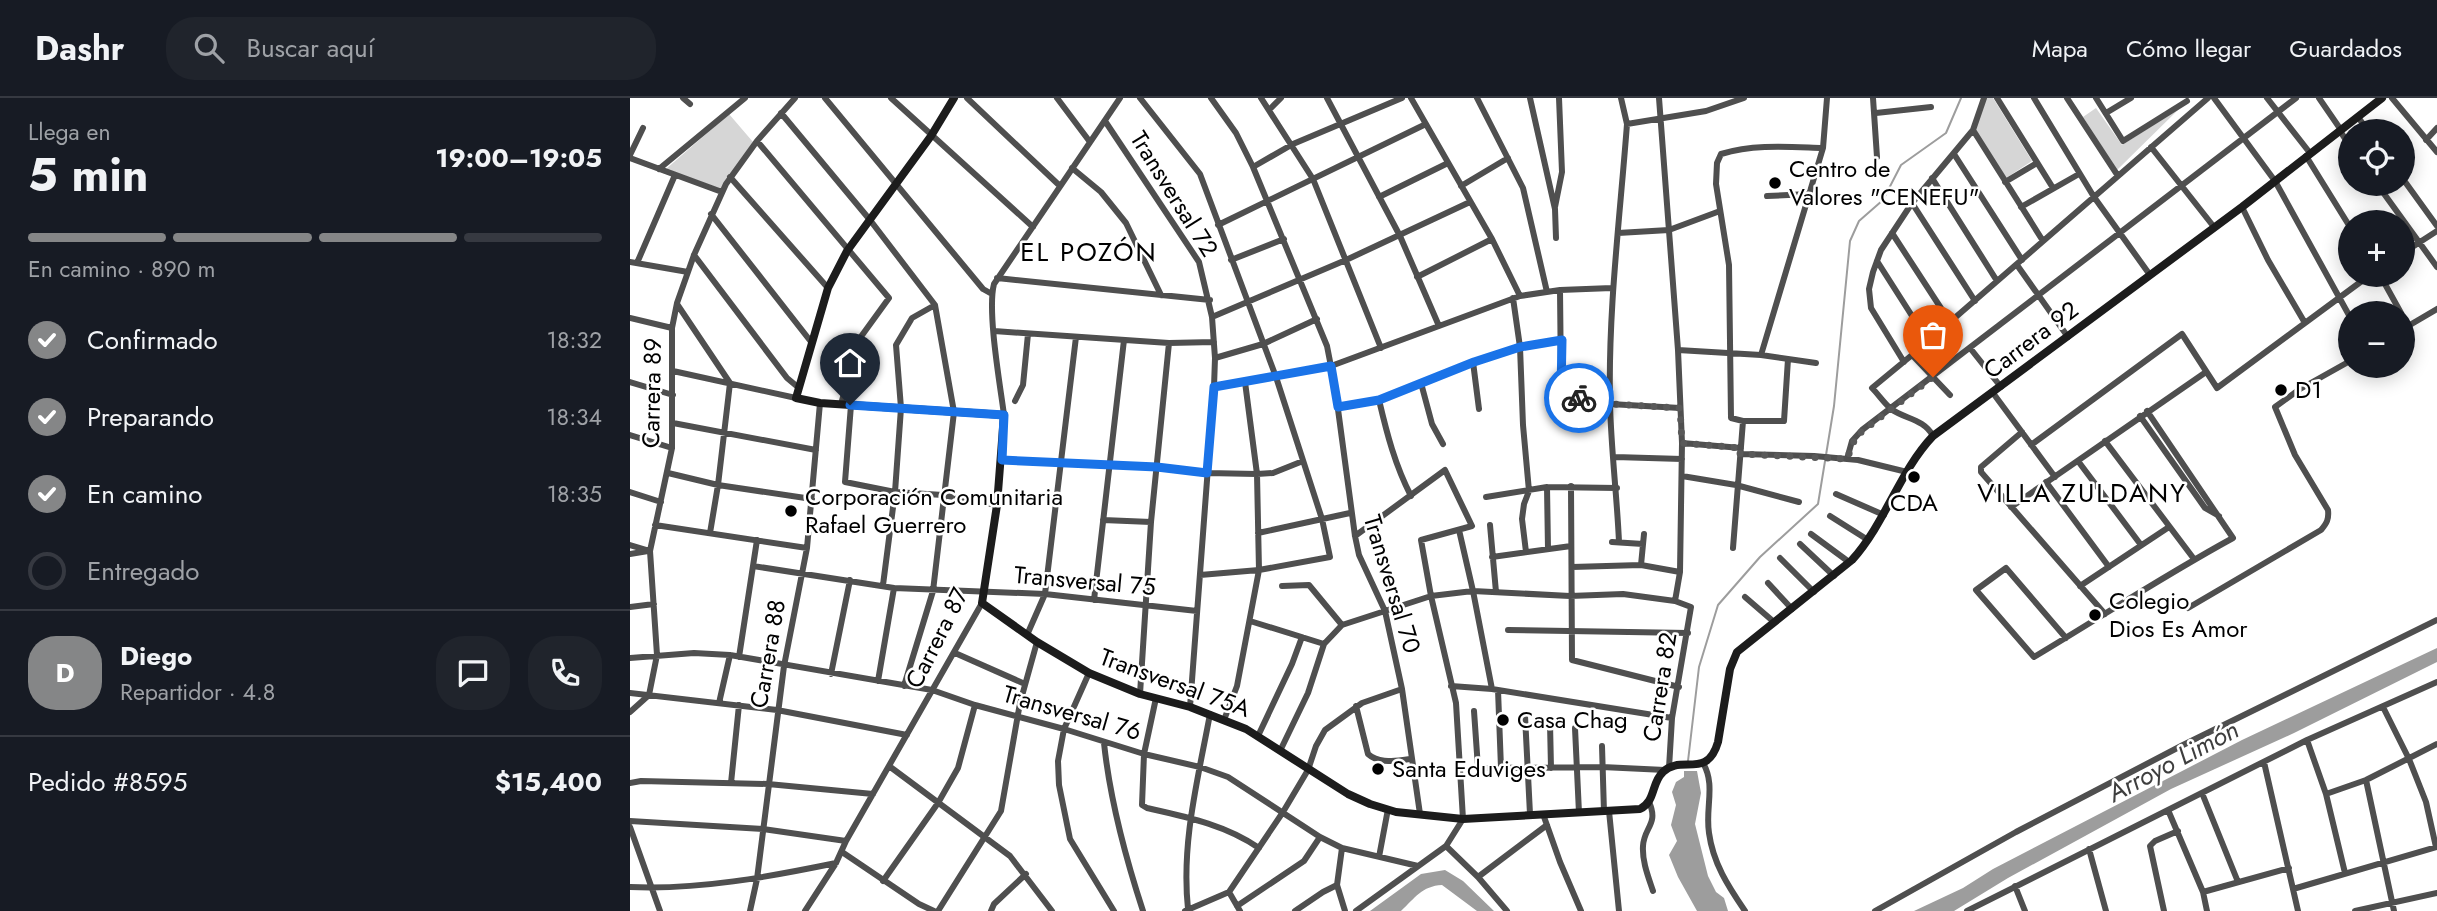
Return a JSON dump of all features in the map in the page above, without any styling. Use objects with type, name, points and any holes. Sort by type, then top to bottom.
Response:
[{"type":"street","points":[[683,98],[690,104]]},
{"type":"street","points":[[730,98],[736,105]]},
{"type":"street","points":[[659,169],[745,98]]},
{"type":"street","points":[[825,98],[983,289],[992,294]]},
{"type":"street","points":[[891,98],[1032,227]]},
{"type":"street","points":[[796,398],[828,288],[847,251],[931,136],[954,98]]},
{"type":"street","points":[[967,98],[1060,186]]},
{"type":"street","name":"Transversal 72","points":[[1057,98],[1090,142]]},
{"type":"street","points":[[1140,98],[1200,174],[1276,377],[1322,519],[1331,557],[1258,570],[1200,575]]},
{"type":"street","name":"Transversal 70","points":[[1211,98],[1236,133],[1253,167],[1328,346],[1350,513],[1365,569],[1385,611],[1402,689],[1420,814]]},
{"type":"street","points":[[1261,98],[1313,178],[1381,348]]},
{"type":"street","points":[[1270,109],[1281,98]]},
{"type":"street","points":[[1327,98],[1400,236],[1438,326]]},
{"type":"street","points":[[1253,167],[1293,144],[1402,98]]},
{"type":"street","points":[[1411,98],[1492,239],[1517,297],[1529,491],[1522,519],[1526,552]]},
{"type":"street","points":[[1478,98],[1523,188],[1547,292]]},
{"type":"street","points":[[1530,98],[1555,209],[1556,238]]},
{"type":"street","points":[[1555,209],[1562,172],[1559,98]]},
{"type":"street","points":[[1621,98],[1627,124],[1612,288],[1610,404],[1617,488],[1616,542],[1643,544]]},
{"type":"street","points":[[1280,751],[1308,694],[1324,644],[1342,625],[1431,596],[1473,591],[1570,596],[1623,594],[1675,601],[1680,572],[1682,443],[1678,350],[1659,98]]},
{"type":"street","points":[[1627,124],[1706,111],[1729,100],[1744,98]]},
{"type":"street","points":[[1761,355],[1823,148],[1827,98]]},
{"type":"street","points":[[1873,98],[1877,157]]},
{"type":"street","points":[[1904,362],[1871,308],[1869,289],[1877,261],[1881,250],[1912,203],[1973,130],[1984,98]]},
{"type":"street","points":[[1997,98],[2053,188]]},
{"type":"street","points":[[2034,98],[2094,197],[2150,275]]},
{"type":"street","points":[[2080,98],[2069,101],[2118,176]]},
{"type":"street","points":[[2096,98],[2123,141],[2186,99],[2193,110]]},
{"type":"street","points":[[2106,113],[2131,98]]},
{"type":"street","points":[[1933,436],[1930,429],[1913,418],[1891,409],[1872,387],[2208,98]]},
{"type":"street","points":[[2214,98],[2275,181],[2342,301]]},
{"type":"street","points":[[2267,98],[2308,155],[2340,210]]},
{"type":"street","points":[[1846,459],[1856,436],[2296,98]]},
{"type":"street","points":[[2319,98],[2338,127]]},
{"type":"street","points":[[2392,98],[2437,152]]},
{"type":"street","name":"Carrera 89","points":[[649,695],[657,654],[650,551],[672,448],[672,328],[677,303],[694,254],[730,177],[790,100]]},
{"type":"street","name":"Carrera 87","points":[[805,911],[836,863],[982,603],[997,505],[1004,415],[992,294],[997,278],[1117,100]]},
{"type":"street","name":"Carrera 92","points":[[2355,119],[2377,100]]},
{"type":"street","points":[[1876,113],[1930,107]]},
{"type":"street","points":[[782,113],[870,220],[935,305],[954,411],[933,590],[904,686]]},
{"type":"street","name":"Transversal 72","points":[[1105,121],[1199,262],[1210,300],[1215,358],[1214,387],[1190,707]]},
{"type":"street","points":[[1218,225],[1426,124]]},
{"type":"street","points":[[643,128],[630,157],[722,192]]},
{"type":"street","points":[[2426,140],[2437,128]]},
{"type":"street","points":[[1973,130],[2043,242]]},
{"type":"street","name":"Carrera 92","points":[[1701,764],[1715,751],[1735,655],[1849,562],[1884,515],[1919,450],[1933,436],[2242,207],[2338,132]]},
{"type":"street","points":[[757,141],[889,298],[860,338],[846,405],[845,482],[895,492],[943,495],[997,505]]},
{"type":"street","points":[[1788,359],[1784,421],[1743,422],[1731,418],[1728,354],[1729,265],[1716,184],[1718,157],[1739,149],[1760,146],[1823,148]]},
{"type":"street","points":[[2151,147],[2214,227]]},
{"type":"street","points":[[1954,154],[2039,295],[2068,337]]},
{"type":"street","points":[[1461,186],[1508,158]]},
{"type":"street","points":[[1380,197],[1448,163]]},
{"type":"street","points":[[2005,181],[2037,163]]},
{"type":"street","points":[[1072,168],[1101,192],[1126,223],[1161,295]]},
{"type":"street","points":[[2021,207],[2080,174]]},
{"type":"street","points":[[675,175],[633,262],[688,272]]},
{"type":"street","points":[[730,177],[828,288]]},
{"type":"street","points":[[1932,178],[1997,281]]},
{"type":"street","points":[[1767,196],[1809,194]]},
{"type":"street","points":[[2415,195],[2437,226]]},
{"type":"street","points":[[2386,196],[2437,267]]},
{"type":"street","points":[[1212,317],[1301,281],[1470,202]]},
{"type":"street","points":[[1912,203],[1975,301]]},
{"type":"street","points":[[2242,207],[2268,260],[2305,323]]},
{"type":"street","points":[[1618,233],[1669,230],[1720,211]]},
{"type":"street","points":[[711,214],[812,343]]},
{"type":"street","points":[[2415,246],[2437,231]]},
{"type":"street","points":[[1892,233],[1950,322]]},
{"type":"street","points":[[1231,260],[1284,239]]},
{"type":"street","points":[[1417,277],[1492,239]]},
{"type":"street","points":[[694,254],[787,378],[799,388]]},
{"type":"street","points":[[1877,261],[1928,341]]},
{"type":"street","points":[[997,278],[1210,300]]},
{"type":"street","points":[[2031,445],[2181,335],[2185,335],[2217,388],[2353,287]]},
{"type":"street","points":[[1214,387],[1331,366],[1517,297],[1560,290],[1612,288]]},
{"type":"street","points":[[1560,290],[1561,391],[1564,394],[1610,404],[1680,408]]},
{"type":"street","points":[[677,303],[730,383],[710,533]]},
{"type":"street","points":[[883,585],[895,492],[901,408],[896,345],[912,318],[935,305]]},
{"type":"street","points":[[2415,322],[2437,309]]},
{"type":"street","points":[[630,318],[672,328]]},
{"type":"street","points":[[1215,358],[1263,344],[1317,319]]},
{"type":"street","points":[[994,331],[1168,343],[1214,342]]},
{"type":"street","points":[[1014,401],[1023,385],[1028,334]]},
{"type":"street","points":[[1027,635],[1045,594],[1076,337]]},
{"type":"street","points":[[1094,600],[1124,340]]},
{"type":"street","points":[[1338,407],[1379,400],[1474,362],[1520,347],[1562,340]]},
{"type":"street","points":[[1140,694],[1151,522],[1168,343]]},
{"type":"street","points":[[1969,348],[2001,387]]},
{"type":"street","points":[[1678,350],[1761,355],[1816,363]]},
{"type":"street","points":[[1912,355],[1950,394]]},
{"type":"street","points":[[1474,362],[1479,408]]},
{"type":"street","points":[[2188,608],[2321,530],[2329,518],[2328,510],[2295,455],[2275,407],[2338,368]]},
{"type":"street","points":[[673,371],[820,403],[1004,415]]},
{"type":"street","points":[[2011,507],[2206,372]]},
{"type":"street","points":[[630,382],[673,395]]},
{"type":"street","points":[[1224,720],[1237,686],[1258,570],[1257,474],[1245,382]]},
{"type":"street","points":[[1421,383],[1432,424],[1443,444]]},
{"type":"street","points":[[1993,393],[2055,477]]},
{"type":"street","points":[[1379,400],[1391,450],[1411,496]]},
{"type":"street","name":"Carrera 88","points":[[750,911],[757,879],[777,710],[807,548],[820,403]]},
{"type":"street","points":[[2066,638],[2006,568],[1976,590],[2034,657],[2066,638],[2194,559],[2233,538],[2219,516],[2205,508],[2143,414]]},
{"type":"street","points":[[1733,548],[1743,422]]},
{"type":"street","points":[[673,423],[816,450]]},
{"type":"street","points":[[2022,432],[1980,470],[2105,614]]},
{"type":"street","points":[[630,435],[672,448]]},
{"type":"street","points":[[2105,441],[2194,559]]},
{"type":"street","points":[[1682,443],[1740,451],[1869,461],[1907,472]]},
{"type":"street","points":[[1615,457],[1682,459]]},
{"type":"street","points":[[1002,460],[1257,474],[1273,473],[1303,461]]},
{"type":"street","points":[[2078,461],[2141,545]]},
{"type":"street","points":[[1355,536],[1443,470],[1446,470],[1472,527],[1421,540],[1455,703],[1463,819],[1446,846],[1356,911]]},
{"type":"street","points":[[668,473],[718,485],[812,499]]},
{"type":"street","points":[[1682,476],[1737,485],[1799,502]]},
{"type":"street","points":[[2046,482],[2109,567]]},
{"type":"street","points":[[1571,486],[1570,596],[1573,661],[1679,687]]},
{"type":"street","points":[[1547,487],[1548,549]]},
{"type":"street","points":[[1486,497],[1547,487],[1617,488]]},
{"type":"street","points":[[630,492],[661,502]]},
{"type":"street","points":[[1836,494],[1884,515]]},
{"type":"street","points":[[1258,533],[1350,513]]},
{"type":"street","points":[[1830,516],[1868,540]]},
{"type":"street","points":[[1103,520],[1151,522]]},
{"type":"street","points":[[655,525],[807,548]]},
{"type":"street","points":[[1490,525],[1496,592]]},
{"type":"street","points":[[2080,586],[2169,527]]},
{"type":"street","points":[[1459,530],[1495,690],[1501,768]]},
{"type":"street","points":[[1641,565],[1644,534]]},
{"type":"street","points":[[1811,534],[1849,562]]},
{"type":"street","points":[[738,657],[757,540]]},
{"type":"street","points":[[1800,544],[1834,576]]},
{"type":"street","points":[[630,545],[650,551]]},
{"type":"street","points":[[1492,556],[1572,546]]},
{"type":"street","points":[[630,554],[650,551]]},
{"type":"street","points":[[1780,558],[1814,592]]},
{"type":"street","points":[[1572,567],[1641,565],[1680,572]]},
{"type":"street","name":"Transversal 75","points":[[753,566],[894,588],[1045,594],[1197,611]]},
{"type":"street","points":[[831,674],[850,580]]},
{"type":"street","points":[[1768,583],[1792,609]]},
{"type":"street","points":[[1282,586],[1309,585],[1342,625]]},
{"type":"street","points":[[878,681],[894,588]]},
{"type":"street","points":[[1745,597],[1774,622]]},
{"type":"street","name":"Carrera 82","points":[[1647,804],[1660,776],[1670,768],[1672,718],[1691,607],[1675,601]]},
{"type":"street","name":"Transversal 75A","points":[[982,603],[1037,642],[1089,673],[1140,694],[1190,707],[1224,720],[1258,736],[1348,794],[1388,809],[1463,819],[1640,809],[1647,804]]},
{"type":"street","points":[[630,607],[654,604]]},
{"type":"street","points":[[1875,911],[2016,832],[2183,745],[2437,620]]},
{"type":"street","points":[[1250,621],[1324,644]]},
{"type":"street","points":[[1508,630],[1688,633]]},
{"type":"street","points":[[1258,736],[1302,637]]},
{"type":"street","points":[[842,852],[919,904],[936,911],[1001,811],[1018,716],[1037,642]]},
{"type":"street","name":"Transversal 76","points":[[630,658],[694,653],[730,656],[932,691],[1228,777],[1320,837],[1342,848],[1419,866]]},
{"type":"street","points":[[955,653],[1025,684]]},
{"type":"street","points":[[719,703],[730,656]]},
{"type":"street","points":[[1089,673],[1064,729],[1058,761],[1059,785],[1066,825],[1076,850],[1111,910]]},
{"type":"street","points":[[1967,911],[2307,740],[2436,684]]},
{"type":"street","points":[[1451,686],[1495,690],[1672,718]]},
{"type":"street","points":[[1210,714],[1191,818],[1185,881],[1187,910],[1229,892],[1308,770],[1325,730],[1356,706],[1402,689]]},
{"type":"street","points":[[630,693],[777,710],[907,735]]},
{"type":"street","points":[[630,712],[649,695]]},
{"type":"street","points":[[1156,698],[1144,754],[1142,805],[1191,818],[1243,837],[1259,848]]},
{"type":"street","points":[[731,783],[739,705]]},
{"type":"street","points":[[883,881],[938,803],[958,768],[975,705]]},
{"type":"street","points":[[1356,706],[1371,758],[1378,761],[1412,759]]},
{"type":"street","points":[[2293,889],[2436,847],[2426,802],[2409,759],[2383,707]]},
{"type":"street","points":[[1474,711],[1478,768],[1670,768],[1701,764],[1711,782],[1708,821],[1714,859],[1745,911]]},
{"type":"street","points":[[1525,716],[1530,814]]},
{"type":"street","points":[[1550,723],[1551,768]]},
{"type":"street","points":[[1575,728],[1579,813]]},
{"type":"street","points":[[2307,740],[2326,794],[2345,873]]},
{"type":"street","points":[[1104,743],[1108,781],[1130,872],[1143,911]]},
{"type":"street","points":[[2326,794],[2366,780],[2437,744]]},
{"type":"street","points":[[1602,746],[1606,811],[1619,911]]},
{"type":"street","points":[[2264,762],[2298,911]]},
{"type":"street","points":[[889,766],[1010,856],[1052,911]]},
{"type":"street","points":[[2366,780],[2395,911]]},
{"type":"street","points":[[630,783],[768,784],[873,794]]},
{"type":"street","points":[[2202,793],[2238,882]]},
{"type":"street","points":[[1647,804],[1654,818],[1643,843],[1646,870],[1653,891]]},
{"type":"street","points":[[1379,857],[1388,809]]},
{"type":"street","points":[[2168,810],[2203,892],[2207,911]]},
{"type":"street","points":[[1543,814],[1581,911]]},
{"type":"street","points":[[630,821],[763,829],[846,841]]},
{"type":"street","points":[[1478,877],[1547,825]]},
{"type":"street","points":[[630,827],[660,911]]},
{"type":"street","points":[[2164,911],[2150,846],[2178,831]]},
{"type":"street","points":[[1229,892],[1238,908],[1304,861],[1320,837]]},
{"type":"street","points":[[1446,846],[1478,877],[1507,911]]},
{"type":"street","points":[[1342,848],[1337,886],[1345,911]]},
{"type":"street","points":[[2089,849],[2106,911]]},
{"type":"street","points":[[630,887],[651,888],[757,879],[836,863]]},
{"type":"street","points":[[2203,892],[2289,868]]},
{"type":"street","points":[[990,911],[1026,874]]},
{"type":"street","points":[[1295,911],[1322,892],[1337,886]]},
{"type":"street","points":[[2015,886],[2025,911]]},
{"type":"street","points":[[2355,911],[2437,892]]},
{"type":"street","points":[[912,911],[919,904]]},
{"type":"street","points":[[1982,904],[1986,911]]},
{"type":"shaded area","points":[[1986,98],[1993,98],[2032,161],[2006,178],[1975,130]]},
{"type":"shaded area","points":[[2096,108],[2122,145],[2180,108],[2117,170],[2083,117]]},
{"type":"shaded area","points":[[729,114],[753,142],[721,189],[666,169]]},
{"type":"shaded area","name":"Arroyo Limón","points":[[2437,648],[2437,662],[2294,733],[2171,789],[2008,878],[1954,911],[1914,911],[1963,888],[1993,869],[2242,740]]},
{"type":"shaded area","points":[[1684,771],[1697,771],[1701,793],[1695,824],[1708,876],[1716,892],[1724,898],[1728,911],[1697,911],[1669,855],[1677,841],[1671,825],[1676,805],[1672,792],[1676,782],[1684,777]]},
{"type":"shaded area","points":[[1445,870],[1463,881],[1494,911],[1477,911],[1442,885],[1424,890],[1401,911],[1370,911],[1421,874]]},
{"type":"waterway","points":[[1688,761],[1699,667],[1718,605],[1760,557],[1818,504],[1834,406],[1850,241],[1859,221],[1883,200],[1901,165],[1946,133],[1961,98]]},
{"type":"way so far","points":[[1579,398],[1610,404],[1680,408],[1682,443],[1741,448],[1740,454],[1847,459],[1852,441],[1862,429],[1933,377]]},
{"type":"place","name":"Centro de Valores \"CENEFU\"","points":[[1775,183]]},
{"type":"place","name":"D1","points":[[2281,390]]},
{"type":"place","name":"CDA","points":[[1914,477]]},
{"type":"place","name":"Corporación Comunitaria Rafael Guerrero","points":[[791,511]]},
{"type":"place","name":"Colegio Dios Es Amor","points":[[2095,615]]},
{"type":"place","name":"Casa Chag","points":[[1503,720]]},
{"type":"place","name":"Santa Eduviges","points":[[1378,769]]},
{"type":"district","name":"EL POZÓN","points":[[1089,252]]},
{"type":"district","name":"VILLA ZULDANY","points":[[2082,493]]},
{"type":"route","points":[[850,405],[1004,415],[1002,460],[1109,467],[1157,467],[1207,473],[1214,387],[1331,366],[1338,407],[1379,400],[1474,362],[1520,347],[1562,340],[1561,391],[1579,398]]}]
